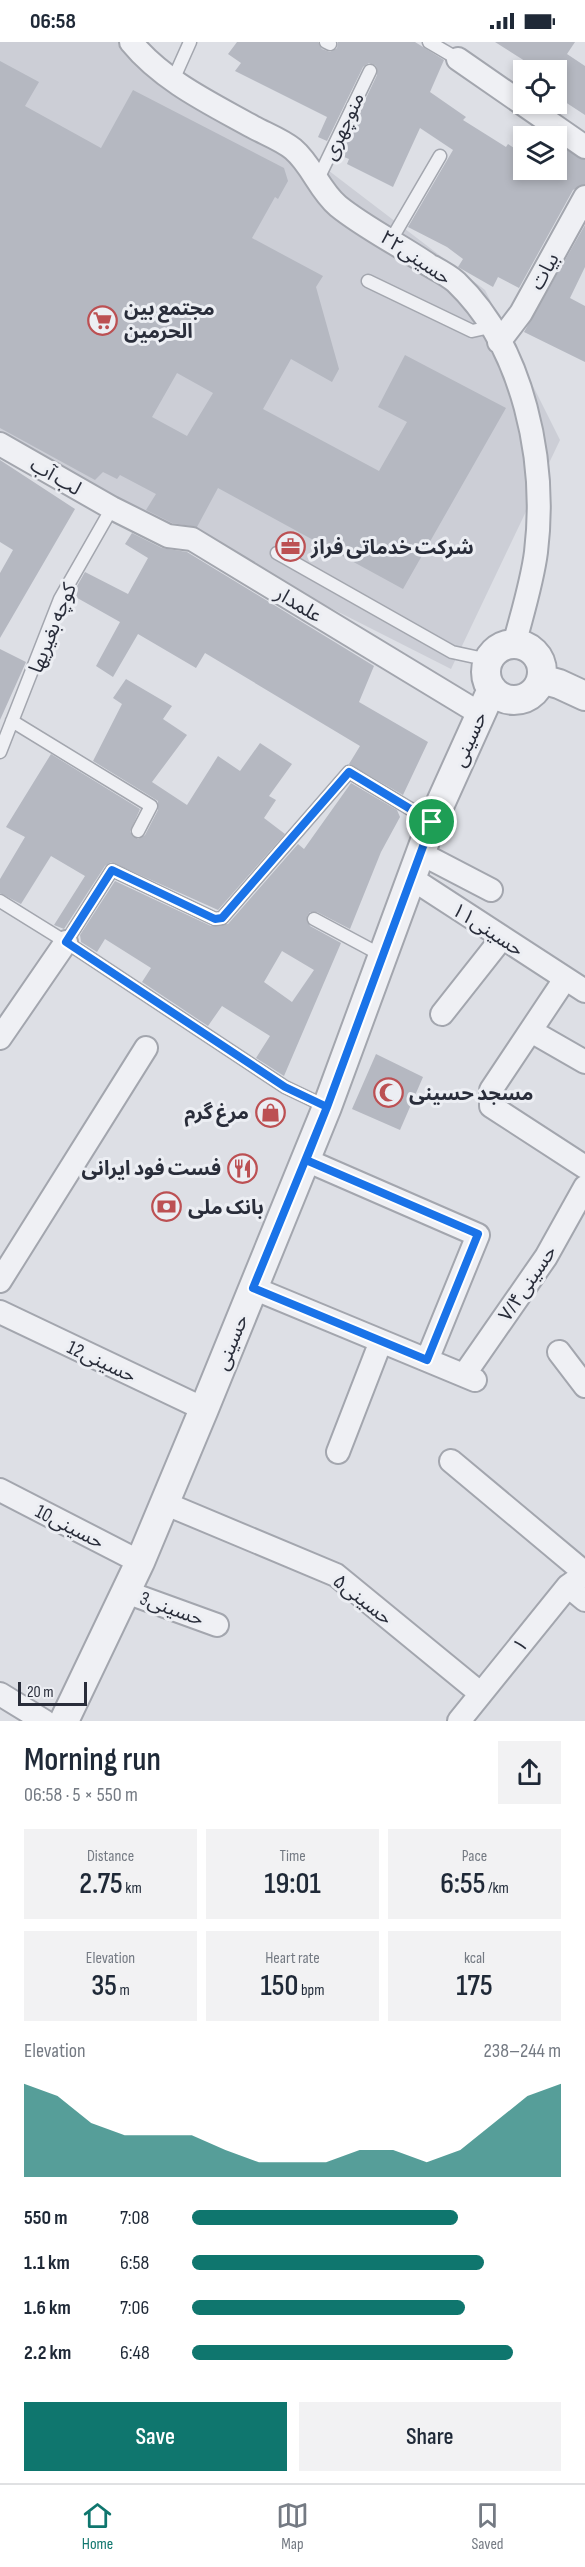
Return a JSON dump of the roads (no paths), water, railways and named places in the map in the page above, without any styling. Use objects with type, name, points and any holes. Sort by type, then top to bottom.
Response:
[{"type":"street","name":"حسینی۲۲","points":[[131,42],[153,66],[172,80],[293,149],[309,166],[317,181],[338,206],[454,281],[474,303],[495,334],[528,408],[539,500],[536,553],[514,645]]},
{"type":"street","points":[[458,59],[585,147]]},
{"type":"street","name":"بیات","points":[[495,334],[521,313],[585,197]]},
{"type":"street","name":"لب آب","points":[[0,444],[112,508]]},
{"type":"street","name":"علمدار","points":[[112,508],[168,536],[192,539],[486,701]]},
{"type":"street","points":[[514,645],[532,651],[538,659],[541,679],[532,694],[524,698],[486,701],[489,660],[504,646],[514,645]]},
{"type":"street","points":[[541,679],[559,684],[585,696]]},
{"type":"street","name":"حسینی","points":[[64,1721],[140,1562],[204,1409],[327,1107],[432,822],[486,701]]},
{"type":"street","points":[[416,866],[490,890]]},
{"type":"street","name":"حسینی۱۱","points":[[416,866],[502,938],[585,991]]},
{"type":"street","points":[[442,1014],[502,938]]},
{"type":"street","points":[[0,1038],[66,942]]},
{"type":"street","points":[[565,979],[491,1090],[492,1106],[585,1167]]},
{"type":"street","points":[[531,1031],[585,1062]]},
{"type":"street","points":[[0,1281],[146,1048]]},
{"type":"street","points":[[253,1288],[427,1360],[478,1234],[306,1160]]},
{"type":"street","name":"حسینی۷/۴","points":[[427,1360],[469,1378],[546,1257],[585,1187]]},
{"type":"street","name":"حسینی12","points":[[0,1312],[204,1409]]},
{"type":"street","points":[[338,1452],[381,1341]]},
{"type":"street","points":[[559,1352],[585,1386]]},
{"type":"street","points":[[451,1461],[581,1583]]},
{"type":"street","name":"حسینی10","points":[[0,1490],[140,1562]]},
{"type":"street","name":"حسینی۵","points":[[164,1503],[336,1575],[472,1712]]},
{"type":"street","name":"۱","points":[[472,1712],[581,1583]]},
{"type":"street","name":"حسینی3","points":[[126,1592],[217,1625]]},
{"type":"street","points":[[0,1694],[44,1721]]},
{"type":"lane","points":[[172,80],[190,42]]},
{"type":"lane","points":[[429,42],[458,59]]},
{"type":"lane","name":"منوچهری","points":[[317,181],[370,72]]},
{"type":"lane","points":[[391,240],[440,156]]},
{"type":"lane","points":[[368,281],[472,331],[495,334]]},
{"type":"lane","name":"کوچه بغیریها","points":[[0,752],[60,599],[112,508]]},
{"type":"lane","points":[[278,553],[452,652],[489,660]]},
{"type":"lane","points":[[12,721],[151,806],[138,831]]},
{"type":"lane","points":[[66,942],[112,870],[215,919],[222,918],[349,772],[432,822]]},
{"type":"lane","points":[[0,901],[285,1087],[327,1107]]},
{"type":"lane","points":[[314,919],[383,956]]},
{"type":"place","name":"مجتمع بین الحرمین","points":[[103,320]]},
{"type":"place","name":"شرکت خدماتی فراز","points":[[290,547]]},
{"type":"place","name":"مسجد حسینی","points":[[388,1093]]},
{"type":"place","name":"مرغ گرم","points":[[270,1112]]},
{"type":"place","name":"فست فود ایرانی","points":[[242,1168]]},
{"type":"place","name":"بانک ملی","points":[[167,1207]]}]
